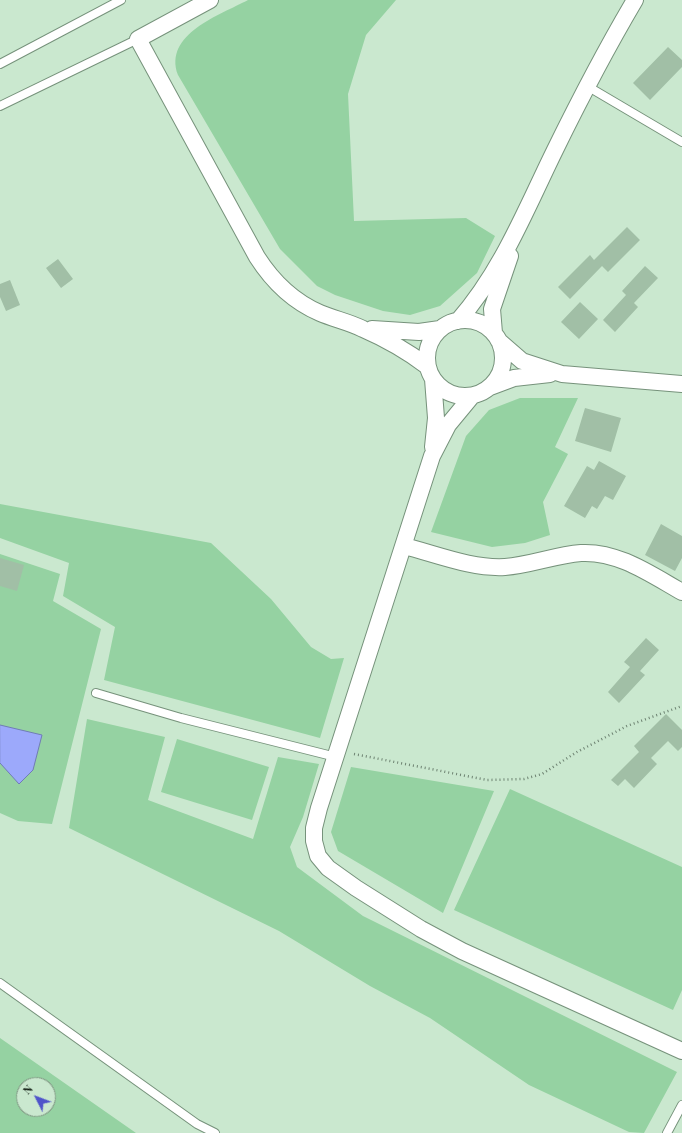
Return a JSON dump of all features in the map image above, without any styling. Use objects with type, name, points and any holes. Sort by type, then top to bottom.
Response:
[{"type":"street","points":[[210,0],[138,39],[268,274],[279,286],[306,306],[362,328],[395,344],[430,372],[438,386],[450,393],[463,397],[472,396],[514,378],[562,374],[682,384]]},
{"type":"street","points":[[458,321],[487,283],[517,231],[588,86],[635,0]]},
{"type":"street","points":[[490,387],[501,371],[503,361],[503,351],[497,337],[492,309],[506,270],[517,231]]},
{"type":"street","points":[[432,456],[436,418],[435,396],[430,372],[429,346],[433,337],[440,329],[448,324],[458,321],[468,320],[477,322],[486,326],[522,361],[562,374]]},
{"type":"street","points":[[362,328],[419,332],[440,329]]},
{"type":"street","points":[[472,396],[448,425],[432,456],[314,828],[314,840],[318,856],[328,868],[356,888],[408,921],[462,951],[682,1051]]},
{"type":"street","points":[[404,546],[467,563],[505,567],[581,553],[601,554],[619,558],[682,592]]},
{"type":"lane","points":[[0,64],[121,0]]},
{"type":"lane","points":[[0,106],[138,39]]},
{"type":"lane","points":[[588,86],[682,142]]},
{"type":"lane","points":[[96,693],[181,718],[337,754]]},
{"type":"lane","points":[[0,983],[197,1124],[214,1133]]},
{"type":"lane","points":[[667,1133],[682,1105]]},
{"type":"path","points":[[337,754],[487,780],[524,779],[542,774],[590,745],[627,726],[682,706]]},
{"type":"green space","points":[[248,0],[396,0],[366,35],[348,94],[354,221],[466,218],[495,236],[477,273],[440,306],[410,315],[383,311],[335,295],[317,286],[280,249],[178,75],[176,61],[179,48],[186,37],[197,28],[223,12]]},
{"type":"green space","points":[[520,398],[578,398],[555,447],[568,454],[543,502],[550,535],[525,543],[492,547],[431,532],[466,436],[489,410]]},
{"type":"green space","points":[[0,504],[211,543],[271,599],[311,647],[331,659],[344,658],[320,738],[104,680],[115,627],[63,596],[69,563],[0,538]]},
{"type":"green space","points":[[0,554],[60,574],[53,601],[101,629],[52,824],[18,821],[0,813]]},
{"type":"green space","points":[[87,719],[165,737],[148,800],[253,839],[278,757],[319,764],[303,817],[290,847],[297,867],[363,916],[677,1072],[644,1133],[629,1132],[529,1085],[430,1018],[370,986],[279,931],[69,828]]},
{"type":"green space","points":[[177,739],[269,767],[252,820],[161,792]]},
{"type":"green space","points":[[351,767],[494,791],[443,913],[338,851],[331,832]]},
{"type":"green space","points":[[510,789],[682,867],[682,990],[673,1010],[454,910]]},
{"type":"green space","points":[[0,1038],[56,1077],[16,1077],[16,1117],[56,1117],[56,1077],[136,1133],[0,1133]]},
{"type":"water","points":[[0,725],[42,735],[33,770],[19,784],[0,763]]},
{"type":"building","points":[[668,47],[682,60],[682,67],[650,100],[633,83]]},
{"type":"building","points":[[627,227],[640,240],[608,272],[602,266],[570,299],[558,287],[590,255],[594,260]]},
{"type":"building","points":[[58,259],[73,279],[61,288],[46,268]]},
{"type":"building","points":[[645,266],[658,278],[634,303],[638,307],[615,332],[603,320],[626,295],[622,291]]},
{"type":"building","points":[[10,280],[20,305],[6,311],[0,297],[0,284]]},
{"type":"building","points":[[580,302],[598,319],[579,339],[561,322]]},
{"type":"building","points":[[585,408],[621,418],[611,452],[575,441]]},
{"type":"building","points":[[599,461],[626,476],[613,500],[605,496],[597,509],[592,506],[585,518],[564,506],[587,466],[594,470]]},
{"type":"building","points":[[661,524],[682,536],[682,558],[675,571],[645,555]]},
{"type":"building","points":[[0,558],[24,565],[17,591],[0,586]]},
{"type":"building","points":[[646,638],[659,650],[640,671],[645,675],[619,703],[608,692],[630,667],[624,662]]},
{"type":"building","points":[[666,714],[682,730],[682,747],[678,751],[668,741],[651,758],[657,764],[634,788],[625,779],[618,786],[611,780],[639,752],[634,746]]}]
